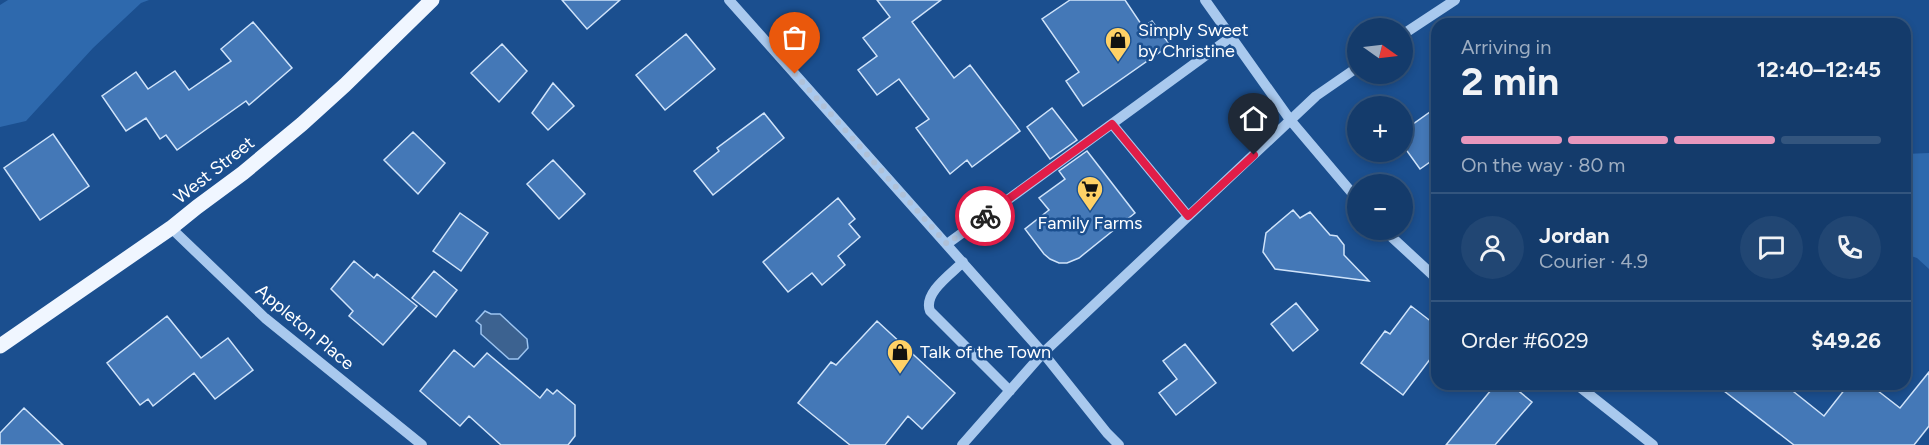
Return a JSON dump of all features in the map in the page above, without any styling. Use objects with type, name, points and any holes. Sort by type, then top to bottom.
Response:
[{"type":"main road","name":"West Street","points":[[0,346],[171,228],[243,173],[345,85],[432,0]]},
{"type":"street","points":[[729,0],[1043,353],[1119,445]]},
{"type":"street","points":[[1205,0],[1291,121],[1347,187]]},
{"type":"street","points":[[1413,28],[1455,0]]},
{"type":"street","points":[[947,244],[1231,37]]},
{"type":"street","points":[[962,445],[1043,353],[1316,96],[1347,75]]},
{"type":"street","points":[[1112,124],[1188,216]]},
{"type":"street","name":"Appleton Place","points":[[171,228],[265,318],[422,445]]},
{"type":"street","points":[[1395,240],[1431,273]]},
{"type":"street","points":[[963,262],[931,293],[928,306],[930,311],[1010,390]]},
{"type":"street","points":[[1584,390],[1653,445]]},
{"type":"shaded area","points":[[8,0],[149,0],[141,3],[93,48],[26,121],[0,127],[0,5]]},
{"type":"shaded area","points":[[1929,153],[1929,269],[1917,258],[1911,256],[1911,154]]},
{"type":"shaded area","points":[[485,311],[500,314],[527,339],[528,348],[518,359],[509,359],[481,334],[481,325],[476,321]]},
{"type":"building","points":[[562,0],[620,0],[587,29]]},
{"type":"building","points":[[877,0],[941,0],[912,22],[954,78],[970,65],[1020,131],[972,167],[967,160],[950,174],[916,128],[929,119],[899,79],[877,95],[858,70],[877,56],[863,38],[890,17]]},
{"type":"building","points":[[1070,0],[1125,0],[1143,27],[1152,21],[1170,45],[1083,106],[1066,81],[1079,72],[1042,19]]},
{"type":"building","points":[[253,22],[292,68],[249,105],[246,101],[177,150],[166,135],[160,139],[146,118],[126,131],[102,96],[136,72],[148,89],[175,71],[189,90],[231,61],[221,49]]},
{"type":"building","points":[[686,34],[715,69],[665,110],[636,75]]},
{"type":"building","points":[[502,44],[527,71],[499,102],[471,73]]},
{"type":"building","points":[[553,83],[574,106],[548,130],[532,113]]},
{"type":"building","points":[[1052,108],[1077,140],[1050,159],[1027,127]]},
{"type":"building","points":[[1431,111],[1431,161],[1420,169],[1413,159],[1413,124]]},
{"type":"building","points":[[764,113],[784,138],[713,195],[694,171],[719,151],[717,148]]},
{"type":"building","points":[[413,132],[445,163],[418,194],[384,160]]},
{"type":"building","points":[[53,134],[89,186],[40,220],[4,168]]},
{"type":"building","name":"Family Farms","points":[[1087,151],[1135,213],[1079,258],[1067,263],[1059,263],[1044,254],[1025,229],[1049,210],[1039,198],[1065,179],[1059,171]]},
{"type":"building","points":[[553,160],[585,194],[559,219],[527,184]]},
{"type":"building","points":[[838,198],[855,219],[849,224],[860,237],[838,256],[845,265],[822,285],[812,273],[788,292],[763,262]]},
{"type":"building","points":[[1293,210],[1300,218],[1310,212],[1330,235],[1337,236],[1344,245],[1344,255],[1369,281],[1275,269],[1263,252],[1266,233]]},
{"type":"building","points":[[460,213],[488,233],[461,271],[433,251]]},
{"type":"building","points":[[354,261],[374,278],[377,274],[417,306],[383,345],[349,316],[353,311],[331,289]]},
{"type":"building","points":[[434,271],[457,290],[436,317],[412,298]]},
{"type":"building","points":[[1296,303],[1318,330],[1293,351],[1271,324]]},
{"type":"building","points":[[1411,306],[1431,321],[1431,358],[1403,395],[1361,363],[1385,331],[1390,334]]},
{"type":"building","points":[[167,316],[201,358],[228,338],[253,370],[215,399],[194,373],[153,406],[148,399],[140,405],[107,363]]},
{"type":"building","points":[[877,321],[955,393],[922,429],[908,416],[885,445],[850,445],[798,403],[831,362],[836,365]]},
{"type":"building","points":[[1185,344],[1216,383],[1176,415],[1159,393],[1177,379],[1163,361]]},
{"type":"building","points":[[454,350],[474,367],[487,353],[540,398],[547,389],[553,394],[557,390],[575,405],[575,436],[568,445],[501,445],[469,416],[460,426],[420,391]]},
{"type":"building","points":[[1929,372],[1929,426],[1914,445],[1794,445],[1723,390],[1792,390],[1824,416],[1844,390],[1877,390],[1900,408]]},
{"type":"building","points":[[1491,390],[1517,390],[1532,402],[1495,445],[1446,445]]},
{"type":"building","points":[[24,408],[63,445],[0,445],[0,433]]},
{"type":"way so far","points":[[795,74],[947,244],[985,216]]},
{"type":"place","name":"Simply Sweet by Christine","points":[[1118,63]]},
{"type":"place","name":"Family Farms","points":[[1090,212]]},
{"type":"place","name":"Talk of the Town","points":[[900,375]]},
{"type":"route","points":[[985,216],[1112,124],[1188,216],[1254,155]]}]
